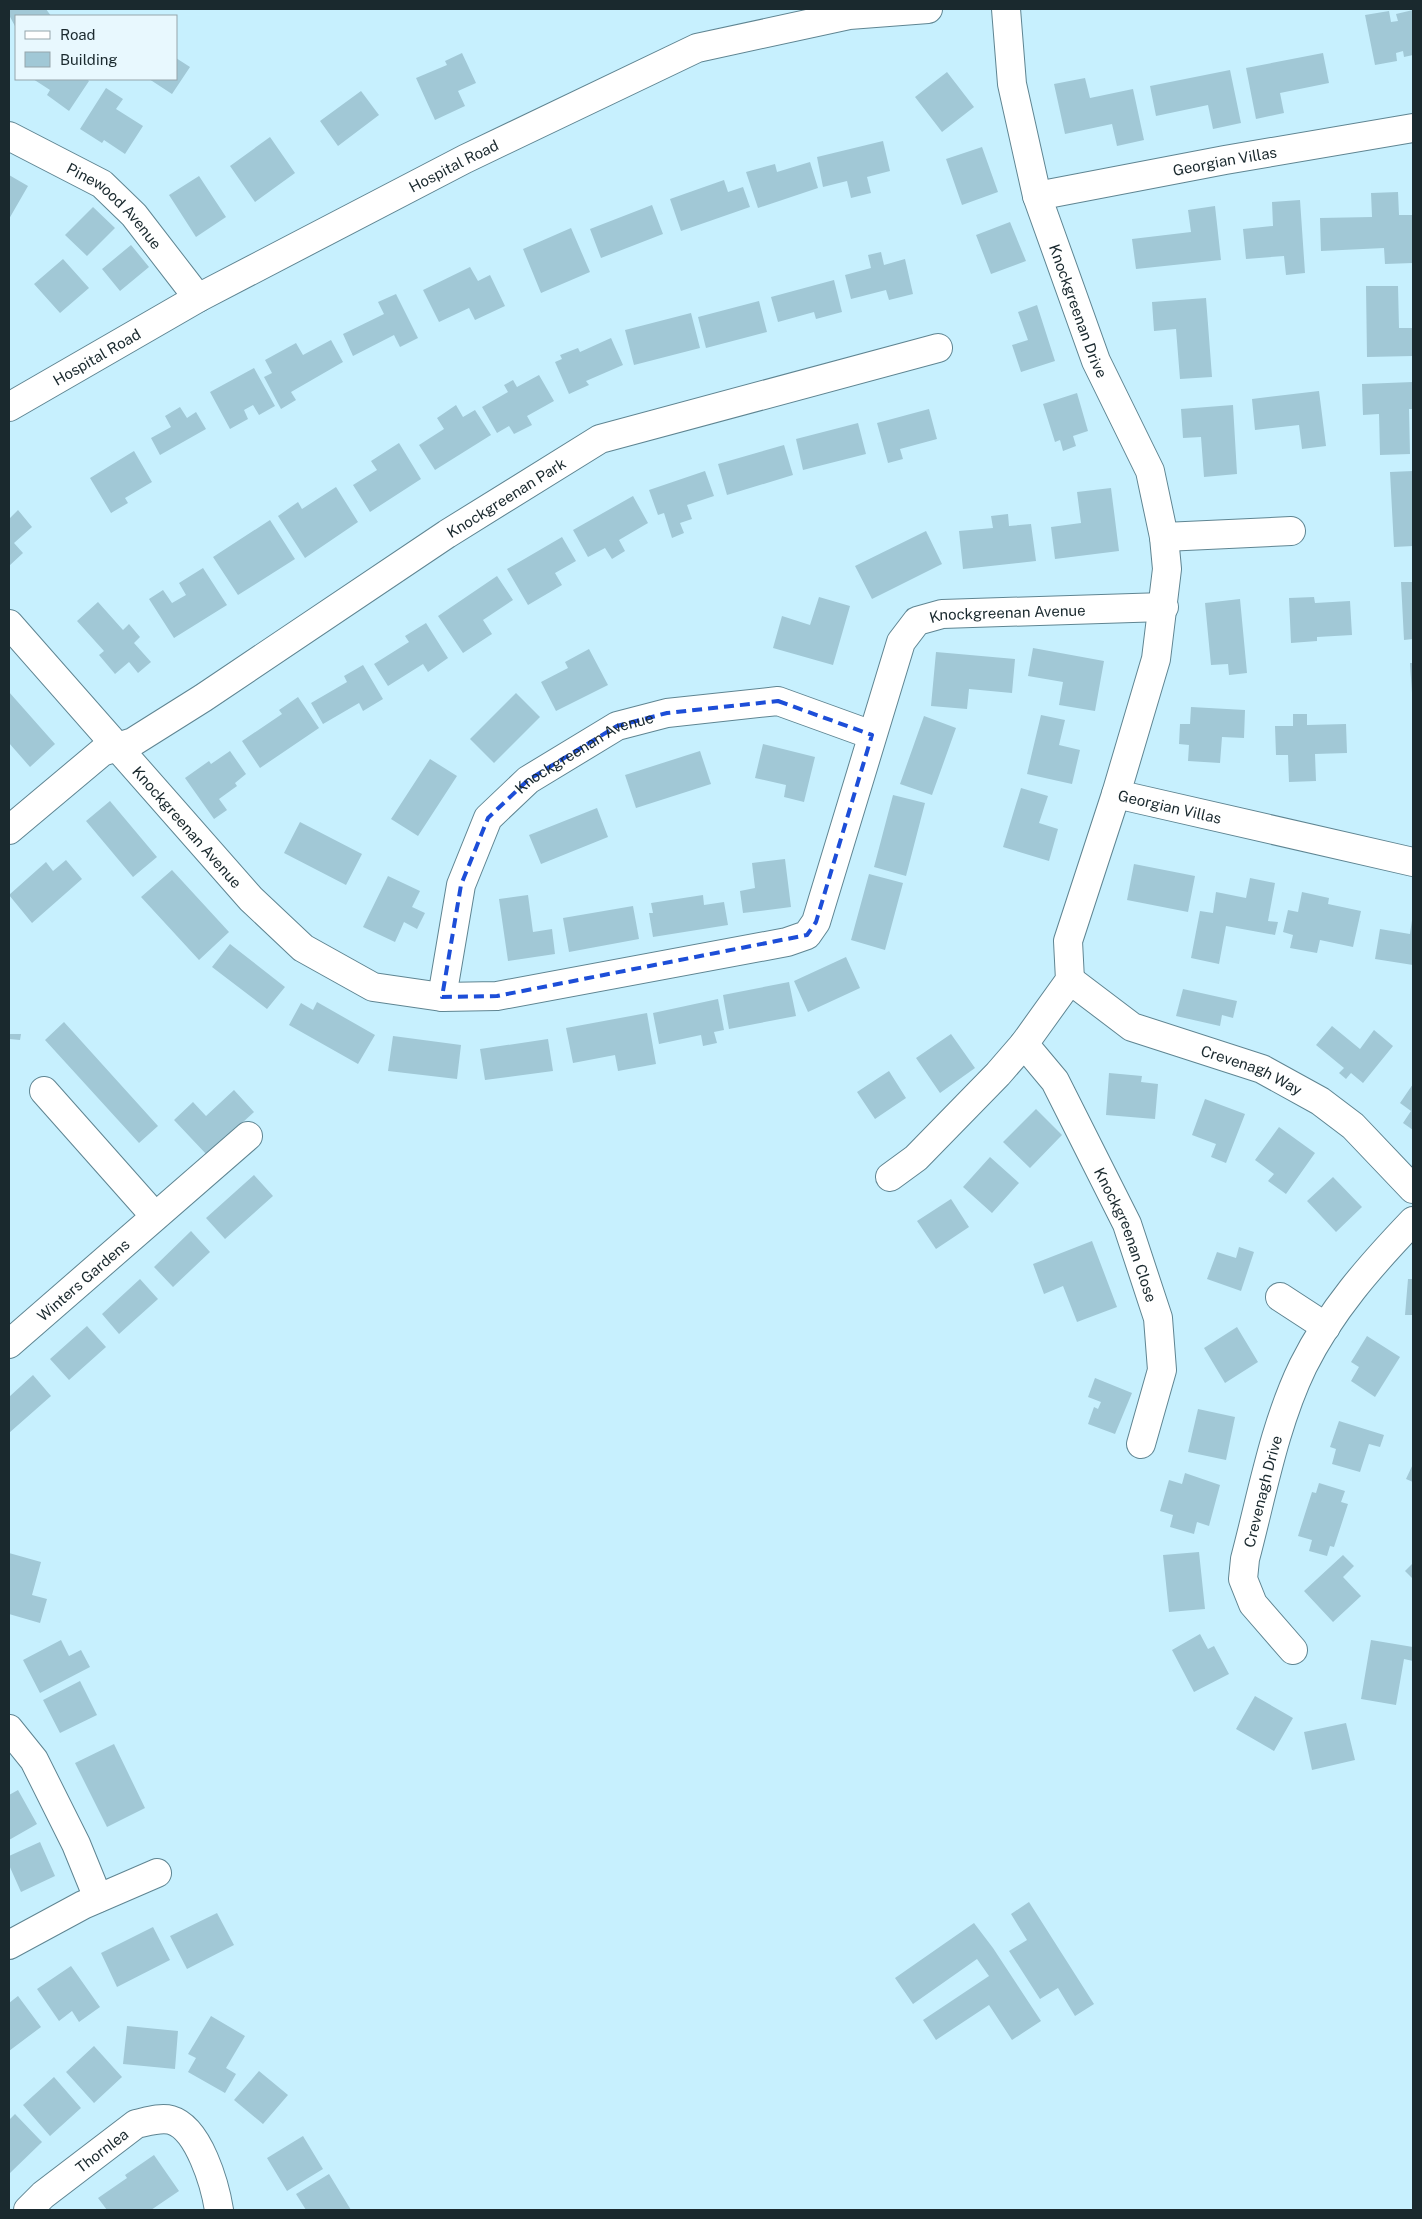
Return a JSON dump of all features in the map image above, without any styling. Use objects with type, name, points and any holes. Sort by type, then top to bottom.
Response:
[{"type":"street","name":"Hospital Road","points":[[9,407],[198,298],[481,150],[697,48],[849,16],[928,9]]},
{"type":"street","name":"Knockgreenan Drive","points":[[1006,9],[1012,84],[1037,196],[1096,361],[1150,471],[1164,537],[1167,569],[1164,606]]},
{"type":"street","name":"Georgian Villas","points":[[1037,196],[1225,160],[1413,128]]},
{"type":"street","name":"Pinewood Avenue","points":[[9,136],[102,184],[134,215],[198,298]]},
{"type":"street","name":"Knockgreenan Park","points":[[9,830],[102,752],[133,742],[203,698],[447,534],[600,439],[938,348]]},
{"type":"street","points":[[1164,537],[1291,532]]},
{"type":"street","name":"Georgian Villas","points":[[1164,606],[1156,659],[1116,794],[1413,862]]},
{"type":"street","name":"Knockgreenan Avenue","points":[[118,746],[250,899],[304,948],[373,987],[442,997],[497,996],[787,942],[807,935],[816,922],[901,642],[917,621],[942,614],[1164,606]]},
{"type":"street","points":[[9,624],[118,746]]},
{"type":"street","name":"Knockgreenan Avenue","points":[[442,997],[461,885],[488,818],[528,780],[560,760],[617,726],[667,713],[778,701],[872,735]]},
{"type":"street","points":[[890,1177],[916,1158],[1024,1044],[1070,980],[1068,941],[1116,794]]},
{"type":"street","name":"Crevenagh Way","points":[[1070,980],[1132,1027],[1262,1070],[1320,1101],[1352,1126],[1390,1163],[1413,1189]]},
{"type":"street","name":"Knockgreenan Close","points":[[1024,1044],[1055,1081],[1127,1224],[1158,1318],[1162,1370],[1140,1444]]},
{"type":"street","points":[[44,1091],[154,1215]]},
{"type":"street","name":"Winters Gardens","points":[[9,1344],[154,1215],[248,1136]]},
{"type":"street","name":"Crevenagh Drive","points":[[1293,1650],[1253,1604],[1243,1579],[1245,1559],[1281,1423],[1303,1367],[1344,1298],[1370,1266],[1413,1221]]},
{"type":"street","points":[[1280,1297],[1326,1327]]},
{"type":"street","points":[[9,1729],[34,1760],[76,1844],[98,1898]]},
{"type":"street","points":[[9,1945],[98,1898],[157,1874]]},
{"type":"street","name":"Thornlea","points":[[28,2210],[43,2195],[136,2124],[154,2120],[171,2120],[187,2131],[204,2159],[216,2189],[219,2210]]},
{"type":"highlighted area","points":[[778,701],[872,735],[816,922],[807,935],[497,996],[442,997],[461,885],[488,818],[528,780],[617,726],[667,713]]},
{"type":"building","points":[[9,9],[46,9],[50,15],[15,15],[15,26],[9,15]]},
{"type":"building","points":[[1413,10],[1413,55],[1404,57],[1403,51],[1396,53],[1397,61],[1375,65],[1365,15],[1389,11],[1391,22],[1398,21],[1396,14]]},
{"type":"building","points":[[462,53],[476,83],[458,91],[465,106],[435,120],[416,78],[447,65],[445,61]]},
{"type":"building","points":[[1323,53],[1329,83],[1280,93],[1284,113],[1256,119],[1246,68]]},
{"type":"building","points":[[178,59],[190,67],[172,94],[151,80],[178,80]]},
{"type":"building","points":[[1230,70],[1241,123],[1213,129],[1208,105],[1156,116],[1150,86]]},
{"type":"building","points":[[947,72],[974,107],[942,132],[915,97]]},
{"type":"building","points":[[1085,78],[1090,98],[1133,89],[1144,140],[1117,146],[1112,124],[1065,134],[1054,84]]},
{"type":"building","points":[[35,80],[89,81],[69,111],[47,95],[50,90]]},
{"type":"building","points":[[106,88],[123,99],[116,109],[143,126],[125,154],[104,140],[102,143],[80,129]]},
{"type":"building","points":[[361,91],[379,115],[338,146],[320,121]]},
{"type":"building","points":[[270,137],[295,173],[255,202],[230,166]]},
{"type":"building","points":[[883,141],[890,171],[867,177],[871,193],[851,198],[847,181],[823,187],[817,157]]},
{"type":"building","points":[[982,147],[998,192],[962,205],[946,159]]},
{"type":"building","points":[[810,162],[818,188],[758,208],[746,172],[775,164],[777,172]]},
{"type":"building","points":[[9,175],[28,186],[9,219]]},
{"type":"building","points":[[199,176],[226,217],[196,237],[169,195]]},
{"type":"building","points":[[724,180],[728,192],[743,187],[750,207],[681,231],[670,199]]},
{"type":"building","points":[[1398,192],[1399,215],[1413,215],[1413,263],[1385,264],[1384,248],[1321,251],[1320,218],[1372,217],[1371,193]]},
{"type":"building","points":[[1300,200],[1305,273],[1286,275],[1284,256],[1246,259],[1243,229],[1273,226],[1272,202]]},
{"type":"building","points":[[652,205],[663,234],[601,258],[590,229]]},
{"type":"building","points":[[1215,206],[1221,260],[1136,269],[1132,239],[1191,232],[1188,210]]},
{"type":"building","points":[[93,207],[115,228],[87,256],[65,235]]},
{"type":"building","points":[[1010,222],[1026,261],[991,274],[976,235]]},
{"type":"building","points":[[571,228],[590,272],[541,293],[523,249]]},
{"type":"building","points":[[131,245],[149,267],[120,291],[102,269]]},
{"type":"building","points":[[881,252],[884,265],[905,259],[913,294],[889,300],[886,290],[851,299],[845,275],[871,268],[868,255]]},
{"type":"building","points":[[63,259],[89,288],[60,313],[34,284]]},
{"type":"building","points":[[470,267],[478,281],[490,275],[505,306],[475,320],[469,308],[439,322],[423,290]]},
{"type":"building","points":[[834,280],[842,312],[816,319],[814,312],[778,322],[771,297]]},
{"type":"building","points":[[1366,286],[1398,286],[1399,328],[1413,328],[1413,356],[1367,357]]},
{"type":"building","points":[[396,294],[418,338],[400,347],[394,335],[353,356],[343,334],[384,314],[378,302]]},
{"type":"building","points":[[1206,298],[1212,377],[1180,379],[1176,329],[1154,331],[1152,302]]},
{"type":"building","points":[[759,301],[767,332],[706,348],[698,317]]},
{"type":"building","points":[[1037,305],[1055,361],[1021,372],[1012,345],[1028,340],[1018,312]]},
{"type":"building","points":[[691,313],[700,348],[634,365],[625,330]]},
{"type":"building","points":[[611,338],[623,365],[586,381],[589,385],[569,394],[555,362],[562,359],[560,355],[578,348],[580,352]]},
{"type":"building","points":[[331,340],[343,362],[291,392],[296,400],[281,409],[264,377],[272,373],[265,360],[296,343],[303,355]]},
{"type":"building","points":[[254,368],[275,406],[259,415],[253,405],[244,410],[248,419],[230,429],[210,392]]},
{"type":"building","points":[[539,375],[554,401],[527,416],[532,425],[514,434],[509,426],[497,433],[482,407],[508,392],[504,385],[513,380],[517,387]]},
{"type":"building","points":[[1413,382],[1413,409],[1409,409],[1410,454],[1380,455],[1379,414],[1363,415],[1362,384]]},
{"type":"building","points":[[1319,391],[1326,446],[1302,449],[1299,425],[1255,430],[1252,399]]},
{"type":"building","points":[[1077,393],[1088,431],[1073,436],[1076,446],[1063,451],[1060,440],[1055,442],[1043,404]]},
{"type":"building","points":[[456,405],[463,417],[475,410],[491,435],[435,470],[419,445],[444,429],[437,418]]},
{"type":"building","points":[[1233,405],[1237,474],[1204,477],[1201,437],[1183,438],[1181,409]]},
{"type":"building","points":[[180,407],[187,418],[196,412],[206,429],[160,455],[151,438],[171,427],[165,416]]},
{"type":"building","points":[[929,409],[937,439],[900,449],[903,459],[888,463],[877,423]]},
{"type":"building","points":[[858,423],[866,454],[803,470],[796,439]]},
{"type":"building","points":[[399,443],[421,479],[370,512],[353,485],[377,470],[371,461]]},
{"type":"building","points":[[784,445],[793,475],[727,495],[718,464]]},
{"type":"building","points":[[134,451],[152,482],[125,498],[128,503],[111,513],[90,478]]},
{"type":"building","points":[[705,471],[714,496],[687,505],[692,519],[680,523],[684,533],[672,538],[664,513],[658,515],[649,490]]},
{"type":"building","points":[[1413,471],[1413,546],[1394,547],[1390,472]]},
{"type":"building","points":[[336,487],[358,522],[305,558],[278,516],[298,502],[302,509]]},
{"type":"building","points":[[1111,488],[1119,551],[1055,559],[1051,527],[1081,523],[1077,492]]},
{"type":"building","points":[[633,496],[648,523],[619,540],[625,551],[612,559],[605,548],[588,557],[573,530]]},
{"type":"building","points":[[18,510],[32,527],[14,543],[23,553],[9,566],[9,519]]},
{"type":"building","points":[[1008,514],[1009,526],[1031,524],[1036,561],[963,569],[959,531],[993,528],[991,516]]},
{"type":"building","points":[[270,520],[295,559],[238,595],[213,557]]},
{"type":"building","points":[[926,531],[942,564],[872,599],[855,566]]},
{"type":"building","points":[[562,537],[576,561],[555,573],[562,585],[528,605],[507,569]]},
{"type":"building","points":[[203,568],[227,605],[174,638],[149,599],[163,590],[172,603],[186,595],[179,583]]},
{"type":"building","points":[[497,576],[513,600],[483,620],[492,634],[463,653],[438,616]]},
{"type":"building","points":[[1401,582],[1413,582],[1413,639],[1404,640]]},
{"type":"building","points":[[819,597],[850,606],[833,665],[773,648],[782,616],[810,625]]},
{"type":"building","points":[[1314,597],[1315,603],[1350,601],[1352,635],[1317,637],[1317,641],[1291,643],[1289,598]]},
{"type":"building","points":[[1240,599],[1247,673],[1229,675],[1228,664],[1211,665],[1205,603]]},
{"type":"building","points":[[98,602],[123,630],[129,624],[140,637],[134,643],[151,662],[138,673],[129,662],[115,674],[99,655],[104,651],[77,621]]},
{"type":"building","points":[[426,623],[448,658],[428,672],[423,664],[388,686],[374,664],[409,642],[405,636]]},
{"type":"building","points":[[1033,648],[1104,661],[1095,711],[1059,705],[1063,682],[1028,676]]},
{"type":"building","points":[[589,649],[608,685],[556,711],[541,682],[568,668],[565,662]]},
{"type":"building","points":[[936,652],[1015,659],[1012,693],[969,689],[967,709],[931,706]]},
{"type":"building","points":[[1410,663],[1413,663],[1413,693],[1412,693]]},
{"type":"building","points":[[363,665],[383,699],[363,711],[359,703],[323,724],[311,703],[347,682],[344,676]]},
{"type":"building","points":[[9,692],[55,744],[30,767],[9,743]]},
{"type":"building","points":[[516,693],[540,717],[494,763],[470,739]]},
{"type":"building","points":[[298,697],[319,728],[260,768],[242,741],[282,714],[279,710]]},
{"type":"building","points":[[1191,707],[1245,710],[1244,738],[1222,737],[1220,763],[1188,761],[1189,745],[1179,744],[1180,724],[1190,724]]},
{"type":"building","points":[[1293,714],[1307,714],[1307,725],[1346,724],[1347,753],[1315,754],[1316,781],[1289,782],[1288,755],[1276,755],[1275,726],[1293,726]]},
{"type":"building","points":[[1041,715],[1065,720],[1059,745],[1080,750],[1072,784],[1027,774]]},
{"type":"building","points":[[924,716],[956,728],[932,795],[900,784]]},
{"type":"building","points":[[763,744],[815,757],[804,802],[784,797],[786,785],[755,778]]},
{"type":"building","points":[[230,751],[246,774],[235,783],[237,786],[219,799],[227,810],[214,819],[185,778],[209,761],[211,764]]},
{"type":"building","points":[[700,751],[711,784],[636,808],[625,775]]},
{"type":"building","points":[[430,759],[457,776],[418,836],[391,819]]},
{"type":"building","points":[[1021,788],[1048,796],[1039,823],[1058,829],[1049,861],[1003,847]]},
{"type":"building","points":[[893,795],[925,803],[906,876],[874,867]]},
{"type":"building","points":[[110,801],[157,857],[133,877],[86,821]]},
{"type":"building","points":[[597,808],[608,837],[541,864],[529,835]]},
{"type":"building","points":[[300,822],[362,854],[346,885],[284,853]]},
{"type":"building","points":[[785,859],[791,907],[743,913],[740,891],[755,888],[752,863]]},
{"type":"building","points":[[66,860],[82,879],[32,923],[9,895],[46,862],[53,871]]},
{"type":"building","points":[[1134,864],[1195,876],[1188,912],[1127,900]]},
{"type":"building","points":[[172,870],[229,932],[199,960],[141,897]]},
{"type":"building","points":[[869,874],[903,883],[885,950],[851,940]]},
{"type":"building","points":[[388,876],[420,891],[412,907],[425,913],[417,929],[404,922],[395,942],[363,927]]},
{"type":"building","points":[[1250,878],[1275,883],[1268,921],[1278,922],[1275,935],[1226,926],[1219,964],[1191,958],[1200,911],[1213,913],[1216,892],[1246,898]]},
{"type":"building","points":[[1302,892],[1329,898],[1328,904],[1361,911],[1353,947],[1320,940],[1317,953],[1290,948],[1293,935],[1283,932],[1288,910],[1298,912]]},
{"type":"building","points":[[528,895],[533,932],[552,929],[555,954],[508,961],[499,899]]},
{"type":"building","points":[[703,895],[704,905],[724,902],[728,925],[653,937],[649,913],[653,913],[651,903]]},
{"type":"building","points":[[633,906],[639,939],[569,952],[563,918]]},
{"type":"building","points":[[1412,920],[1413,965],[1375,959],[1380,929],[1410,934]]},
{"type":"building","points":[[230,944],[285,987],[267,1009],[212,967]]},
{"type":"building","points":[[846,957],[860,988],[808,1012],[794,981]]},
{"type":"building","points":[[789,982],[796,1016],[729,1029],[723,995]]},
{"type":"building","points":[[1183,989],[1237,1001],[1233,1018],[1222,1015],[1220,1026],[1176,1016]]},
{"type":"building","points":[[718,999],[724,1030],[714,1032],[717,1043],[703,1046],[701,1035],[659,1044],[653,1013]]},
{"type":"building","points":[[317,1002],[375,1035],[358,1064],[289,1025],[301,1003],[313,1010]]},
{"type":"building","points":[[647,1013],[656,1064],[618,1071],[615,1055],[573,1063],[566,1028]]},
{"type":"building","points":[[64,1022],[158,1126],[139,1143],[45,1040]]},
{"type":"building","points":[[1332,1026],[1360,1049],[1374,1030],[1393,1046],[1363,1083],[1351,1073],[1346,1079],[1339,1073],[1344,1068],[1316,1045]]},
{"type":"building","points":[[9,1034],[21,1034],[20,1040],[9,1039]]},
{"type":"building","points":[[951,1034],[975,1068],[940,1093],[916,1058]]},
{"type":"building","points":[[393,1036],[461,1045],[457,1079],[388,1071]]},
{"type":"building","points":[[548,1039],[553,1071],[485,1080],[480,1049]]},
{"type":"building","points":[[889,1071],[906,1098],[875,1119],[857,1092]]},
{"type":"building","points":[[1109,1073],[1142,1076],[1141,1082],[1158,1084],[1155,1119],[1106,1115]]},
{"type":"building","points":[[1413,1084],[1413,1130],[1403,1123],[1411,1111],[1400,1103]]},
{"type":"building","points":[[234,1090],[254,1112],[207,1155],[174,1120],[193,1102],[206,1116]]},
{"type":"building","points":[[1205,1099],[1245,1114],[1226,1163],[1211,1157],[1216,1144],[1192,1135]]},
{"type":"building","points":[[1036,1109],[1062,1135],[1030,1168],[1003,1142]]},
{"type":"building","points":[[1279,1127],[1315,1153],[1286,1194],[1268,1181],[1274,1174],[1255,1160]]},
{"type":"building","points":[[990,1157],[1019,1183],[992,1213],[963,1187]]},
{"type":"building","points":[[254,1175],[273,1196],[225,1239],[206,1218]]},
{"type":"building","points":[[1333,1177],[1362,1207],[1336,1232],[1307,1201]]},
{"type":"building","points":[[951,1199],[969,1227],[936,1249],[917,1221]]},
{"type":"building","points":[[191,1231],[210,1252],[173,1287],[154,1267]]},
{"type":"building","points":[[1092,1241],[1117,1307],[1077,1322],[1063,1286],[1044,1294],[1033,1264]]},
{"type":"building","points":[[1239,1247],[1254,1252],[1241,1291],[1207,1279],[1217,1252],[1236,1258]]},
{"type":"building","points":[[140,1279],[158,1299],[119,1334],[102,1314]]},
{"type":"building","points":[[1408,1279],[1413,1279],[1413,1315],[1405,1315]]},
{"type":"building","points":[[87,1326],[106,1347],[69,1380],[50,1359]]},
{"type":"building","points":[[1237,1327],[1258,1362],[1225,1383],[1204,1348]]},
{"type":"building","points":[[1367,1336],[1400,1357],[1375,1397],[1351,1381],[1359,1367],[1351,1362]]},
{"type":"building","points":[[33,1375],[51,1396],[9,1433],[9,1397]]},
{"type":"building","points":[[1095,1378],[1132,1393],[1115,1434],[1088,1424],[1094,1407],[1098,1409],[1101,1402],[1088,1397]]},
{"type":"building","points":[[1198,1409],[1235,1417],[1226,1460],[1188,1452]]},
{"type":"building","points":[[1339,1421],[1384,1435],[1380,1447],[1369,1444],[1360,1472],[1332,1464],[1336,1449],[1330,1447]]},
{"type":"building","points":[[1413,1464],[1413,1482],[1406,1479]]},
{"type":"building","points":[[1185,1473],[1220,1485],[1209,1526],[1197,1522],[1194,1534],[1170,1527],[1173,1515],[1160,1511],[1169,1480],[1182,1484]]},
{"type":"building","points":[[1319,1483],[1345,1491],[1341,1502],[1348,1504],[1334,1547],[1330,1546],[1327,1556],[1309,1551],[1312,1540],[1298,1536],[1312,1492],[1316,1493]]},
{"type":"building","points":[[1199,1552],[1205,1609],[1169,1612],[1163,1555]]},
{"type":"building","points":[[9,1553],[41,1562],[32,1595],[47,1599],[40,1623],[9,1614]]},
{"type":"building","points":[[1343,1555],[1354,1566],[1343,1577],[1361,1596],[1333,1622],[1304,1591]]},
{"type":"building","points":[[1413,1563],[1413,1579],[1405,1571]]},
{"type":"building","points":[[1200,1634],[1208,1649],[1214,1646],[1229,1674],[1194,1692],[1172,1650]]},
{"type":"building","points":[[61,1640],[69,1656],[81,1650],[90,1667],[40,1693],[23,1660]]},
{"type":"building","points":[[1371,1640],[1413,1647],[1413,1661],[1404,1659],[1396,1705],[1361,1699]]},
{"type":"building","points":[[80,1681],[97,1715],[60,1733],[43,1700]]},
{"type":"building","points":[[1255,1696],[1293,1718],[1274,1751],[1236,1729]]},
{"type":"building","points":[[1346,1723],[1355,1760],[1312,1770],[1304,1732]]},
{"type":"building","points":[[114,1744],[145,1808],[107,1827],[75,1763]]},
{"type":"building","points":[[18,1790],[37,1824],[9,1840],[9,1795]]},
{"type":"building","points":[[40,1842],[55,1876],[21,1892],[9,1865],[9,1856]]},
{"type":"building","points":[[1029,1902],[1094,2004],[1075,2016],[1058,1988],[1040,1999],[1009,1951],[1027,1940],[1011,1914]]},
{"type":"building","points":[[217,1913],[234,1945],[187,1969],[170,1936]]},
{"type":"building","points":[[974,1923],[993,1948],[1041,2021],[1012,2040],[989,2005],[936,2040],[923,2020],[989,1976],[977,1959],[913,2004],[895,1978]]},
{"type":"building","points":[[153,1927],[170,1960],[117,1987],[101,1953]]},
{"type":"building","points":[[71,1966],[100,2007],[79,2022],[72,2011],[59,2021],[37,1989]]},
{"type":"building","points":[[18,1996],[41,2027],[9,2051],[9,2003]]},
{"type":"building","points":[[211,2016],[245,2036],[226,2068],[236,2074],[225,2093],[188,2072],[196,2058],[188,2054]]},
{"type":"building","points":[[127,2026],[178,2031],[175,2069],[123,2064]]},
{"type":"building","points":[[94,2046],[122,2077],[94,2103],[66,2072]]},
{"type":"building","points":[[259,2071],[288,2095],[263,2124],[234,2100]]},
{"type":"building","points":[[54,2077],[81,2108],[50,2136],[23,2105]]},
{"type":"building","points":[[15,2114],[42,2142],[9,2174],[9,2120]]},
{"type":"building","points":[[303,2136],[323,2169],[287,2191],[267,2158]]},
{"type":"building","points":[[154,2155],[179,2191],[151,2210],[107,2210],[98,2198],[127,2178],[125,2175]]},
{"type":"building","points":[[329,2174],[351,2210],[306,2210],[296,2194]]}]
